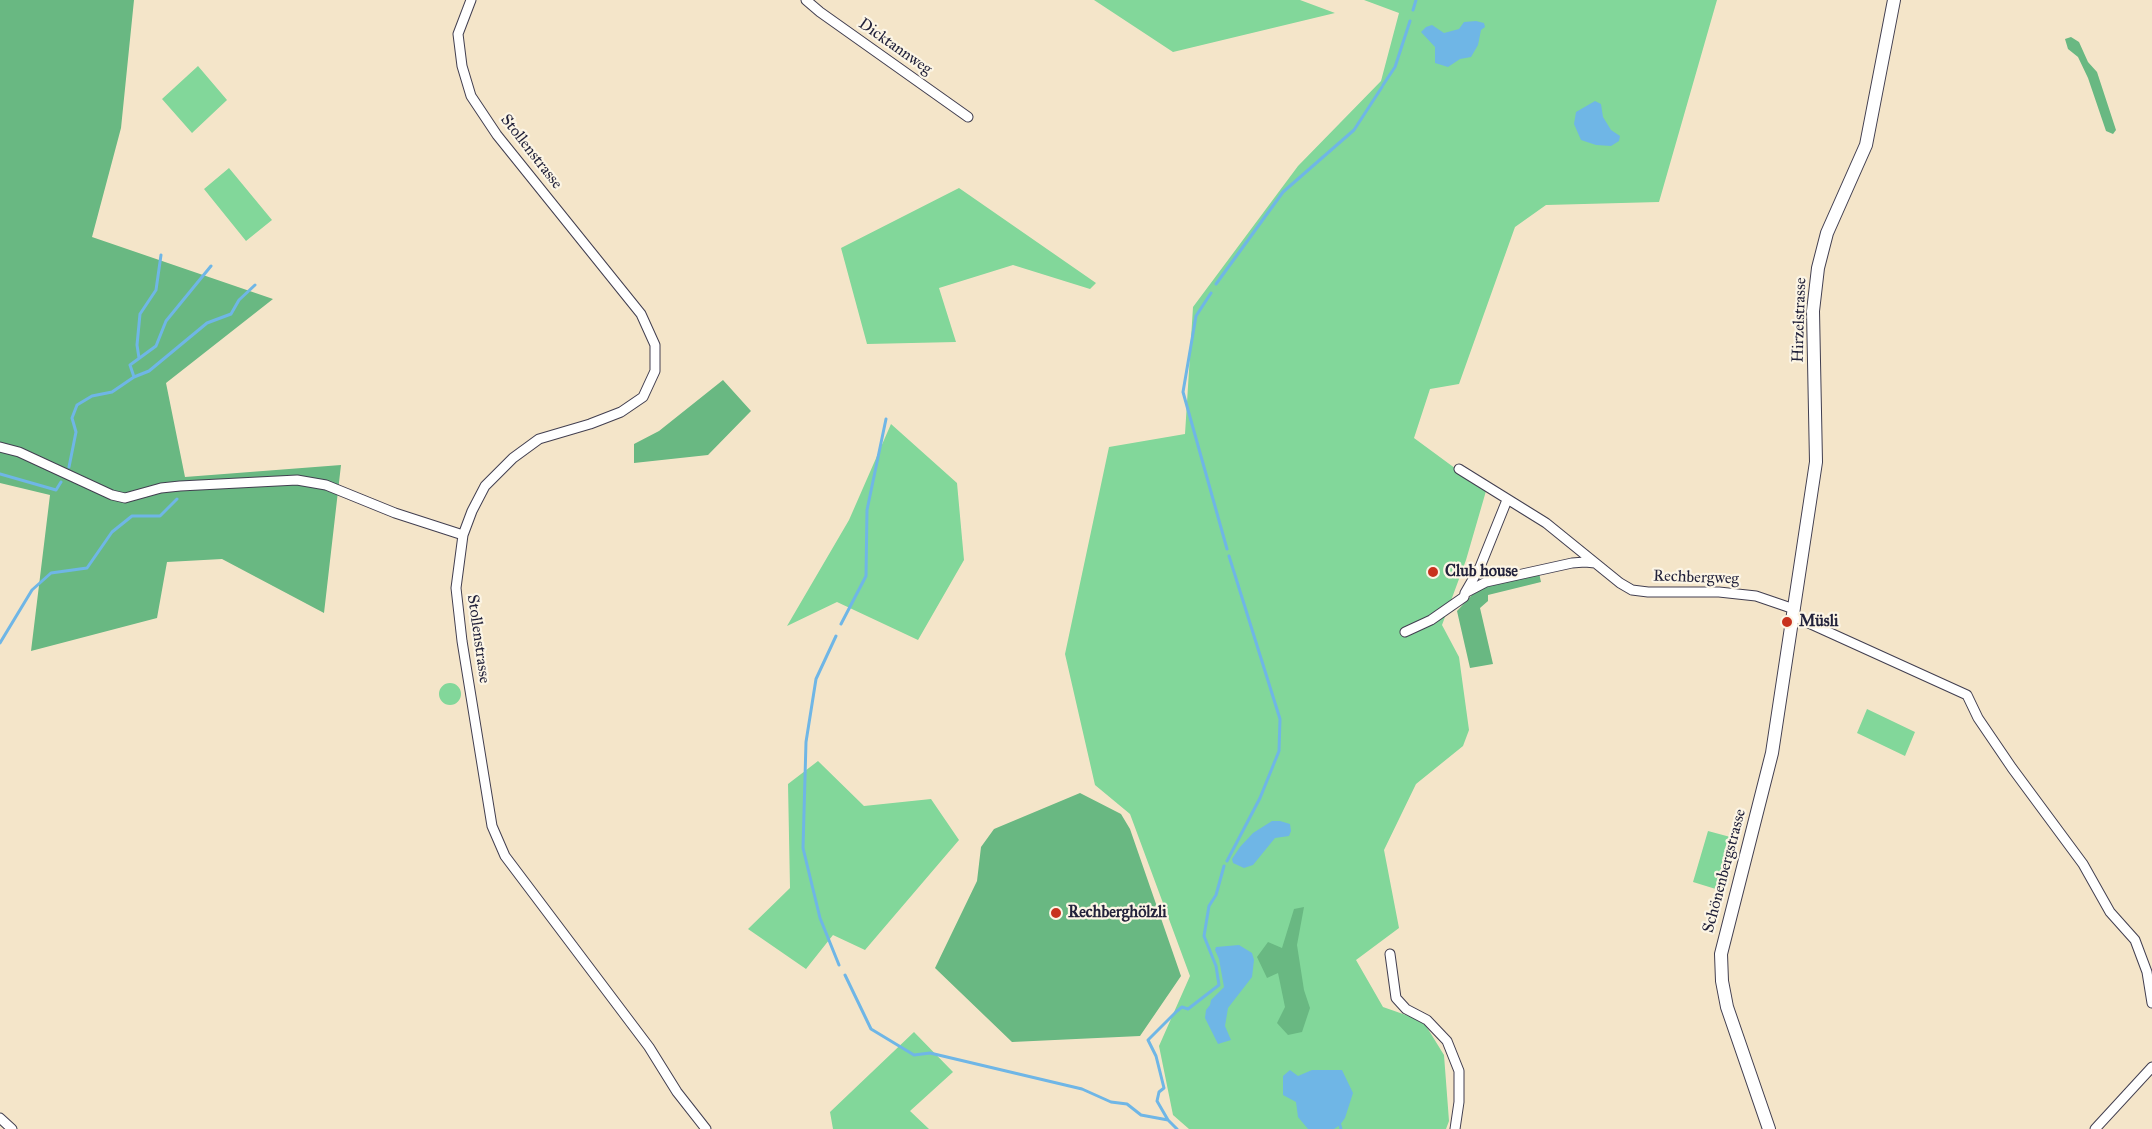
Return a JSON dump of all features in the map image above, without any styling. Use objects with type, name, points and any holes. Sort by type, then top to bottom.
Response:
[{"type":"street","name":"Stollenstrasse","points":[[471,0],[458,34],[462,66],[471,96],[497,135],[641,314],[655,345],[655,371],[643,397],[621,412],[539,439],[513,458],[485,486],[463,535],[456,588],[492,826],[504,856],[649,1047],[677,1092],[706,1129]]},
{"type":"street","name":"Dicktannweg","points":[[806,0],[968,117]]},
{"type":"street","name":"Hirzelstrasse","points":[[1793,613],[1816,462],[1813,320],[1818,268],[1827,233],[1866,145],[1894,0]]},
{"type":"street","points":[[0,447],[19,452],[112,495],[125,498],[161,488],[180,486],[258,480],[304,481],[326,485],[395,513],[463,535]]},
{"type":"street","name":"Rechbergweg","points":[[1459,469],[1546,523],[1620,583],[1632,590],[1719,592],[1756,596],[1967,695],[1978,718],[2012,768],[2083,864],[2110,912],[2135,940],[2147,972],[2152,1003]]},
{"type":"street","points":[[1405,633],[1431,620],[1464,597],[1479,567],[1506,500]]},
{"type":"street","points":[[1466,593],[1486,582],[1572,563],[1586,561],[1598,564]]},
{"type":"street","name":"Schönenbergstrasse","points":[[1769,1129],[1727,1006],[1722,981],[1721,954],[1768,771],[1793,613]]},
{"type":"street","points":[[1390,954],[1396,998],[1406,1009],[1427,1020],[1447,1041],[1459,1071],[1459,1102],[1455,1129]]},
{"type":"street","points":[[2095,1129],[2152,1067]]},
{"type":"street","points":[[0,1118],[12,1129]]},
{"type":"green space","points":[[0,0],[134,0],[121,128],[92,237],[273,299],[166,383],[185,477],[341,465],[324,613],[222,559],[167,562],[157,618],[31,651],[50,495],[0,483]]},
{"type":"green space","points":[[1094,0],[1300,0],[1335,13],[1173,52]]},
{"type":"green space","points":[[1364,0],[1717,0],[1659,202],[1546,205],[1515,227],[1459,384],[1430,389],[1414,438],[1486,491],[1466,560],[1442,625],[1459,657],[1469,730],[1463,746],[1416,784],[1384,850],[1399,928],[1356,960],[1383,1007],[1423,1021],[1444,1055],[1449,1121],[1446,1129],[1189,1129],[1173,1115],[1159,1046],[1190,976],[1130,814],[1095,785],[1065,654],[1109,447],[1185,434],[1193,307],[1298,166],[1381,81],[1399,13]]},
{"type":"green space","points":[[2071,37],[2079,42],[2088,62],[2097,72],[2116,130],[2113,134],[2106,131],[2088,78],[2078,57],[2068,49],[2065,39]]},
{"type":"green space","points":[[198,66],[227,100],[192,133],[162,99]]},
{"type":"green space","points":[[229,168],[272,220],[246,241],[204,189]]},
{"type":"green space","points":[[959,188],[1096,283],[1090,289],[1013,265],[939,288],[956,342],[867,344],[841,248]]},
{"type":"green space","points":[[723,380],[751,411],[708,455],[634,463],[634,444],[659,431]]},
{"type":"green space","points":[[891,424],[957,483],[964,560],[918,640],[837,602],[787,626],[849,520]]},
{"type":"green space","points":[[1539,573],[1541,582],[1488,595],[1488,601],[1480,608],[1493,664],[1470,668],[1457,611],[1472,595],[1486,585]]},
{"type":"green space","points":[[450,683],[458,686],[461,694],[458,702],[450,705],[442,702],[439,694],[442,686]]},
{"type":"green space","points":[[1867,709],[1915,732],[1905,756],[1857,733]]},
{"type":"green space","points":[[818,761],[864,806],[931,799],[959,840],[865,950],[833,935],[806,969],[748,929],[790,888],[788,784]]},
{"type":"green space","points":[[1080,793],[1121,814],[1130,829],[1181,976],[1140,1036],[1012,1042],[935,968],[977,881],[981,847],[994,829]]},
{"type":"green space","points":[[1708,831],[1734,838],[1719,890],[1693,882]]},
{"type":"green space","points":[[1304,907],[1297,945],[1304,990],[1310,1008],[1302,1032],[1288,1035],[1277,1023],[1285,1007],[1278,973],[1267,978],[1257,957],[1268,942],[1282,948],[1294,909]]},
{"type":"green space","points":[[914,1032],[953,1072],[910,1111],[929,1129],[833,1129],[830,1112]]},
{"type":"water","points":[[1464,22],[1484,23],[1485,27],[1481,30],[1478,45],[1471,57],[1460,59],[1448,67],[1435,63],[1435,47],[1421,32],[1432,25],[1444,33],[1459,29]]},
{"type":"water","points":[[1595,101],[1601,104],[1603,117],[1611,130],[1620,136],[1619,141],[1611,146],[1596,145],[1581,140],[1574,124],[1576,112]]},
{"type":"water","points":[[1272,821],[1290,824],[1289,836],[1275,838],[1253,865],[1244,868],[1233,863],[1232,859],[1240,847],[1253,833]]},
{"type":"water","points":[[1239,945],[1252,953],[1254,960],[1252,977],[1228,1008],[1225,1026],[1231,1040],[1218,1044],[1205,1018],[1211,1000],[1224,987],[1215,950],[1216,947]]},
{"type":"water","points":[[1290,1070],[1298,1076],[1312,1070],[1342,1070],[1353,1093],[1345,1118],[1340,1125],[1334,1129],[1308,1129],[1298,1117],[1296,1102],[1283,1095],[1283,1076]]},
{"type":"waterway","points":[[1413,10],[1416,0]]},
{"type":"waterway","points":[[1383,85],[1395,67],[1410,21]]},
{"type":"waterway","points":[[1216,284],[1283,192],[1354,130],[1382,87]]},
{"type":"waterway","points":[[139,358],[137,345],[140,314],[156,290],[161,255]]},
{"type":"waterway","points":[[69,467],[76,432],[72,418],[77,405],[92,396],[112,392],[134,377],[130,365],[156,346],[166,321],[211,266]]},
{"type":"waterway","points":[[134,377],[149,371],[207,323],[231,314],[239,300],[255,285]]},
{"type":"waterway","points":[[1211,293],[1196,316],[1183,392],[1227,549]]},
{"type":"waterway","points":[[841,624],[866,576],[867,510],[886,419]]},
{"type":"waterway","points":[[0,474],[56,490],[61,482]]},
{"type":"waterway","points":[[0,643],[32,590],[51,573],[87,568],[112,532],[132,516],[160,516],[177,499]]},
{"type":"waterway","points":[[1227,861],[1260,798],[1279,751],[1280,719],[1229,556]]},
{"type":"waterway","points":[[836,636],[816,679],[806,742],[803,848],[820,918],[839,965]]},
{"type":"waterway","points":[[1177,1129],[1168,1120],[1157,1101],[1159,1092],[1164,1088],[1156,1056],[1148,1040],[1182,1007],[1188,1009],[1219,985],[1216,966],[1204,936],[1209,906],[1216,895],[1224,866]]},
{"type":"waterway","points":[[845,975],[871,1029],[914,1055],[930,1053],[1082,1089],[1111,1102],[1127,1104],[1141,1115],[1168,1120]]},
{"type":"waterway","points":[[1340,1125],[1341,1129]]},
{"type":"place","name":"Club house","points":[[1433,572]]},
{"type":"place","name":"Müsli","points":[[1787,622]]},
{"type":"place","name":"Rechberghölzli","points":[[1056,913]]}]
